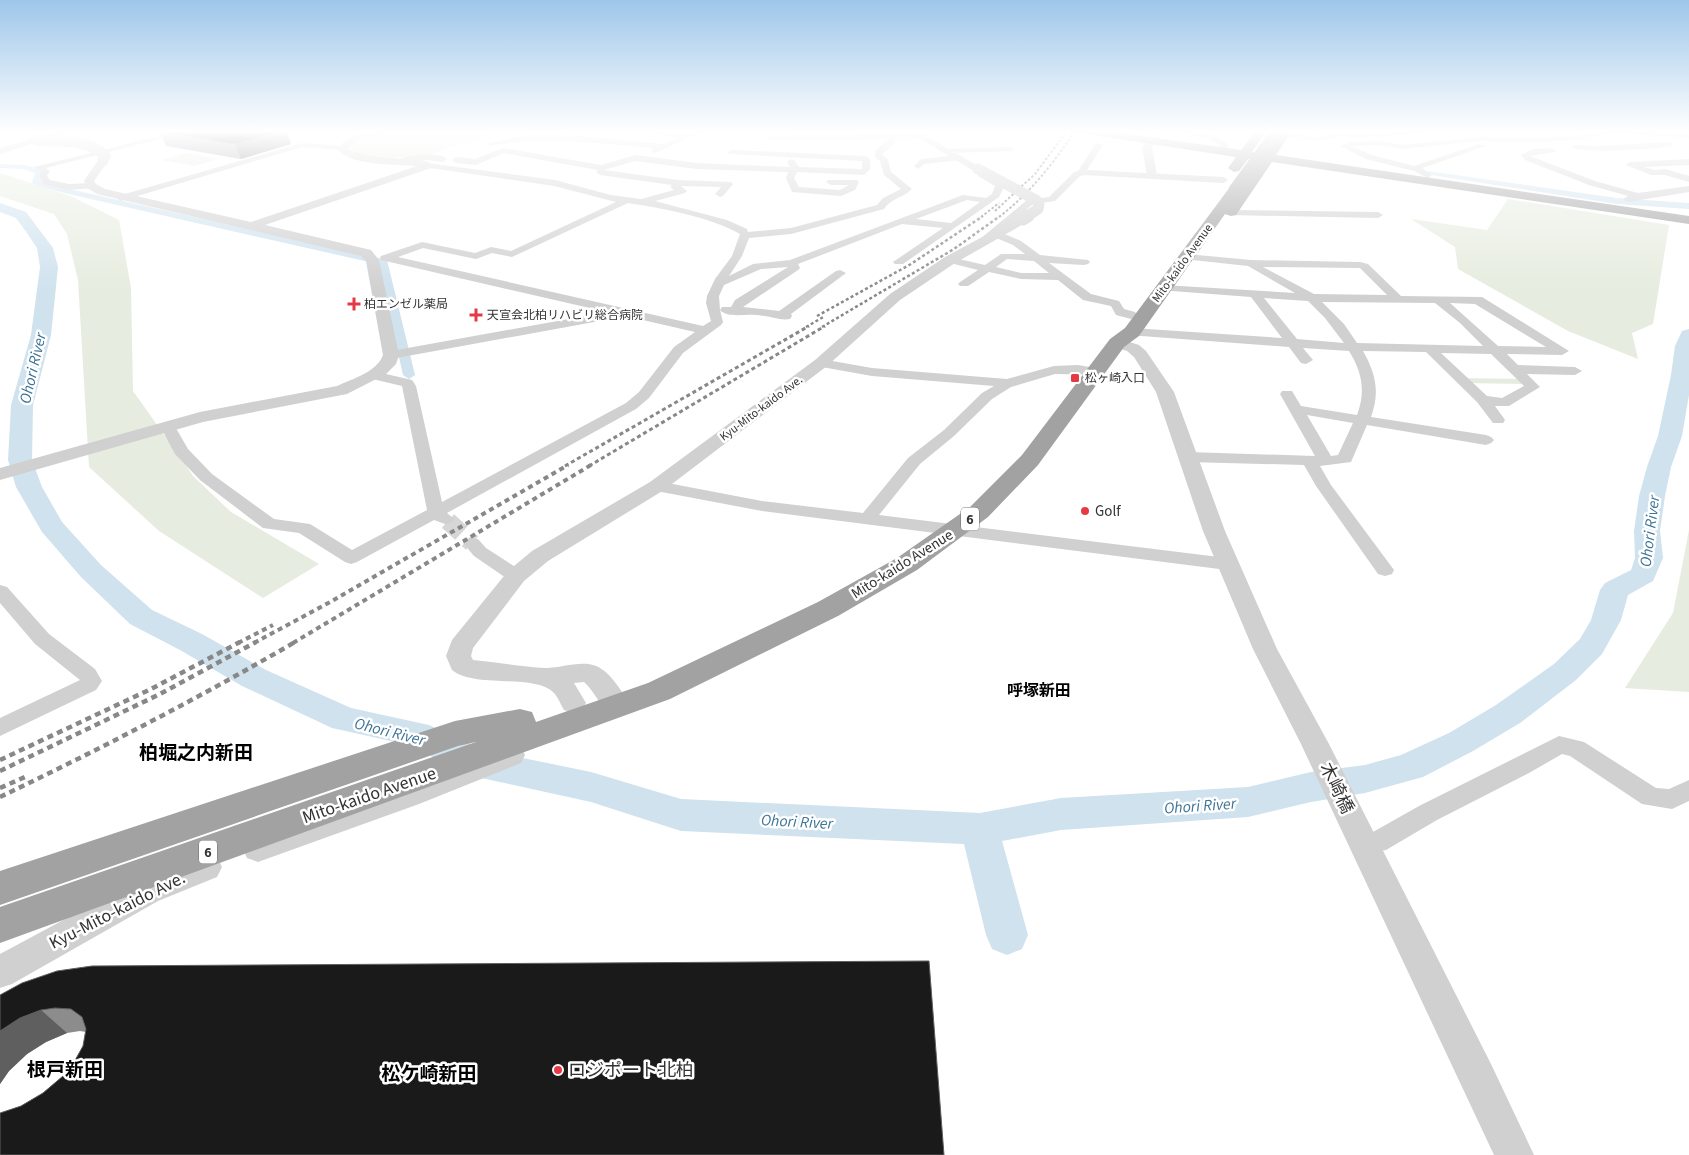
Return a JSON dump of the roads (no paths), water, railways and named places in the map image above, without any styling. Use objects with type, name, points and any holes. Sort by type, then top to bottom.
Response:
[{"type":"highway","name":"6","points":[[1176,257],[1205,244],[1230,214],[1250,185]]},
{"type":"highway","points":[[1465,185],[1689,218]]},
{"type":"highway","name":"6","points":[[1212,196],[1228,187]]},
{"type":"highway","name":"Mito-kaido Avenue","points":[[12,905],[376,783],[593,704],[675,685],[861,592],[957,530],[997,495],[1030,460],[1127,330],[1176,257],[1228,187]]},
{"type":"highway","name":"Mito-kaido Avenue","points":[[1127,330],[1163,288],[1176,257]]},
{"type":"highway","points":[[12,905],[376,783],[455,734],[533,727]]},
{"type":"street","points":[[56,185],[78,189],[92,186],[102,192],[121,198],[359,250],[379,259],[707,331]]},
{"type":"street","points":[[121,198],[166,185]]},
{"type":"street","points":[[252,226],[372,185]]},
{"type":"street","points":[[168,426],[181,450],[206,477],[269,524],[304,528],[351,558],[442,517],[631,406],[640,400],[672,356],[686,342],[707,331],[717,322],[713,296],[719,282],[737,256],[744,235],[743,231],[723,222],[644,202],[610,198],[562,185]]},
{"type":"street","points":[[644,202],[682,191],[675,187],[677,185]]},
{"type":"street","points":[[720,194],[727,185]]},
{"type":"street","points":[[796,185],[795,190],[799,192],[841,193],[852,188],[853,185]]},
{"type":"street","points":[[744,235],[792,231],[881,208],[883,203],[892,196],[903,193],[907,189],[902,185]]},
{"type":"street","points":[[899,262],[988,201],[996,194],[1000,185]]},
{"type":"street","name":"Kyu-Mito-kaido Ave.","points":[[593,704],[594,675],[589,673],[547,677],[467,668],[460,665],[458,660],[462,646],[516,576],[540,556],[657,486],[821,363],[895,298],[950,260],[1038,209],[1039,204],[1036,200],[1008,185]]},
{"type":"street","points":[[990,237],[1030,202],[1052,199],[1066,185]]},
{"type":"street","points":[[1213,185],[1228,187]]},
{"type":"street","points":[[1597,185],[1633,197],[1689,189]]},
{"type":"street","points":[[719,282],[725,282],[756,266],[792,263],[966,197],[988,201]]},
{"type":"street","points":[[379,259],[422,244],[476,256],[490,250],[512,254],[627,200]]},
{"type":"street","points":[[1230,214],[1378,215]]},
{"type":"street","points":[[904,220],[953,226]]},
{"type":"street","points":[[990,237],[1012,240],[1087,297],[1115,304],[1127,330],[1352,347],[1562,351],[1478,300],[1311,298],[1163,288]]},
{"type":"street","points":[[964,284],[1005,256],[1084,262]]},
{"type":"street","points":[[1176,257],[1251,263],[1360,265],[1399,300]]},
{"type":"street","points":[[0,474],[211,415],[341,390],[373,375],[388,364],[391,355],[379,259]]},
{"type":"street","points":[[950,260],[1022,276],[1062,277]]},
{"type":"street","points":[[735,310],[739,303],[794,268],[792,263]]},
{"type":"street","points":[[1188,457],[1326,461],[1346,459],[1370,390],[1365,368],[1352,347],[1323,310],[1311,298],[1251,263]]},
{"type":"street","points":[[714,310],[757,311],[783,316],[840,273]]},
{"type":"street","points":[[1337,274],[1372,274]]},
{"type":"street","points":[[1255,295],[1306,360]]},
{"type":"street","points":[[1440,301],[1533,387],[1504,403],[1482,400]]},
{"type":"street","points":[[391,355],[615,315],[620,312]]},
{"type":"street","name":"木崎橋","points":[[1127,330],[1133,348],[1140,354],[1165,392],[1228,564],[1265,649],[1361,837],[1514,1155]]},
{"type":"street","points":[[1430,348],[1482,400],[1498,420]]},
{"type":"street","points":[[821,363],[872,372],[1002,382],[1006,384]]},
{"type":"street","points":[[868,518],[914,461],[948,433],[987,396],[1006,384],[1054,370],[1078,369],[1096,372]]},
{"type":"street","points":[[1514,369],[1575,371]]},
{"type":"street","points":[[373,375],[407,383],[442,517]]},
{"type":"street","points":[[1287,394],[1326,461]]},
{"type":"street","points":[[1295,409],[1486,440]]},
{"type":"street","points":[[1308,459],[1324,486],[1385,570]]},
{"type":"street","points":[[657,486],[762,506],[1228,564]]},
{"type":"street","points":[[472,543],[480,552],[516,576]]},
{"type":"street","points":[[0,728],[88,685],[92,681],[88,674],[42,639],[4,603]]},
{"type":"street","points":[[547,677],[593,704]]},
{"type":"street","points":[[1361,837],[1377,842],[1428,813],[1521,767],[1558,745],[1576,748],[1651,797],[1672,799],[1689,790]]},
{"type":"street","name":"Kyu-Mito-kaido Ave.","points":[[0,972],[147,891],[197,870],[266,846],[376,783]]},
{"type":"waterway","points":[[46,185],[383,262],[409,375]]},
{"type":"waterway","points":[[1510,185],[1617,201],[1689,206]]},
{"type":"waterway","name":"Ohori River","points":[[0,207],[21,215],[45,248],[49,267],[41,335],[22,405],[20,460],[29,487],[51,526],[91,571],[141,617],[191,642],[254,678],[344,719],[417,734],[477,763],[591,787],[681,815],[980,829]]},
{"type":"waterway","name":"Ohori River","points":[[980,829],[1061,814],[1248,802],[1311,787],[1365,779],[1410,767],[1461,742],[1508,714],[1565,672],[1591,646],[1606,620],[1615,590],[1643,575],[1649,558],[1647,531],[1652,496],[1659,467],[1670,436],[1682,375],[1685,346],[1689,335]]},
{"type":"waterway","points":[[980,829],[1007,935]]},
{"type":"tunnel","points":[[448,521],[472,543]]},
{"type":"railway","points":[[995,211],[1023,185]]},
{"type":"railway","points":[[999,217],[1033,185]]},
{"type":"railway","points":[[981,217],[999,203]]},
{"type":"railway","points":[[817,316],[911,264],[983,216]]},
{"type":"railway","points":[[822,327],[954,249],[1000,216]]},
{"type":"railway","points":[[806,327],[825,316]]},
{"type":"railway","points":[[565,466],[809,326]]},
{"type":"railway","points":[[589,466],[825,326]]},
{"type":"railway","points":[[254,643],[332,601],[568,465]]},
{"type":"railway","points":[[293,643],[591,465]]},
{"type":"railway","points":[[238,643],[273,625]]},
{"type":"railway","points":[[0,760],[151,689],[240,642]]},
{"type":"railway","points":[[0,771],[160,694],[256,642]]},
{"type":"railway","points":[[0,797],[149,722],[295,642]]},
{"type":"railway","points":[[0,788],[25,777]]},
{"type":"place","name":"柏エンゼル薬局","points":[[354,304]]},
{"type":"place","name":"天宣会北柏リハビリ総合病院","points":[[476,315]]},
{"type":"place","name":"松ヶ崎入口","points":[[1075,378]]},
{"type":"place","name":"Golf","points":[[1085,511]]},
{"type":"place","name":"ロジポート北柏","points":[[558,1070]]},
{"type":"district","name":"呼塚新田","points":[[1039,690]]},
{"type":"district","name":"柏堀之内新田","points":[[196,752]]},
{"type":"district","name":"根戸新田","points":[[65,1069]]},
{"type":"district","name":"松ケ崎新田","points":[[429,1073]]}]
